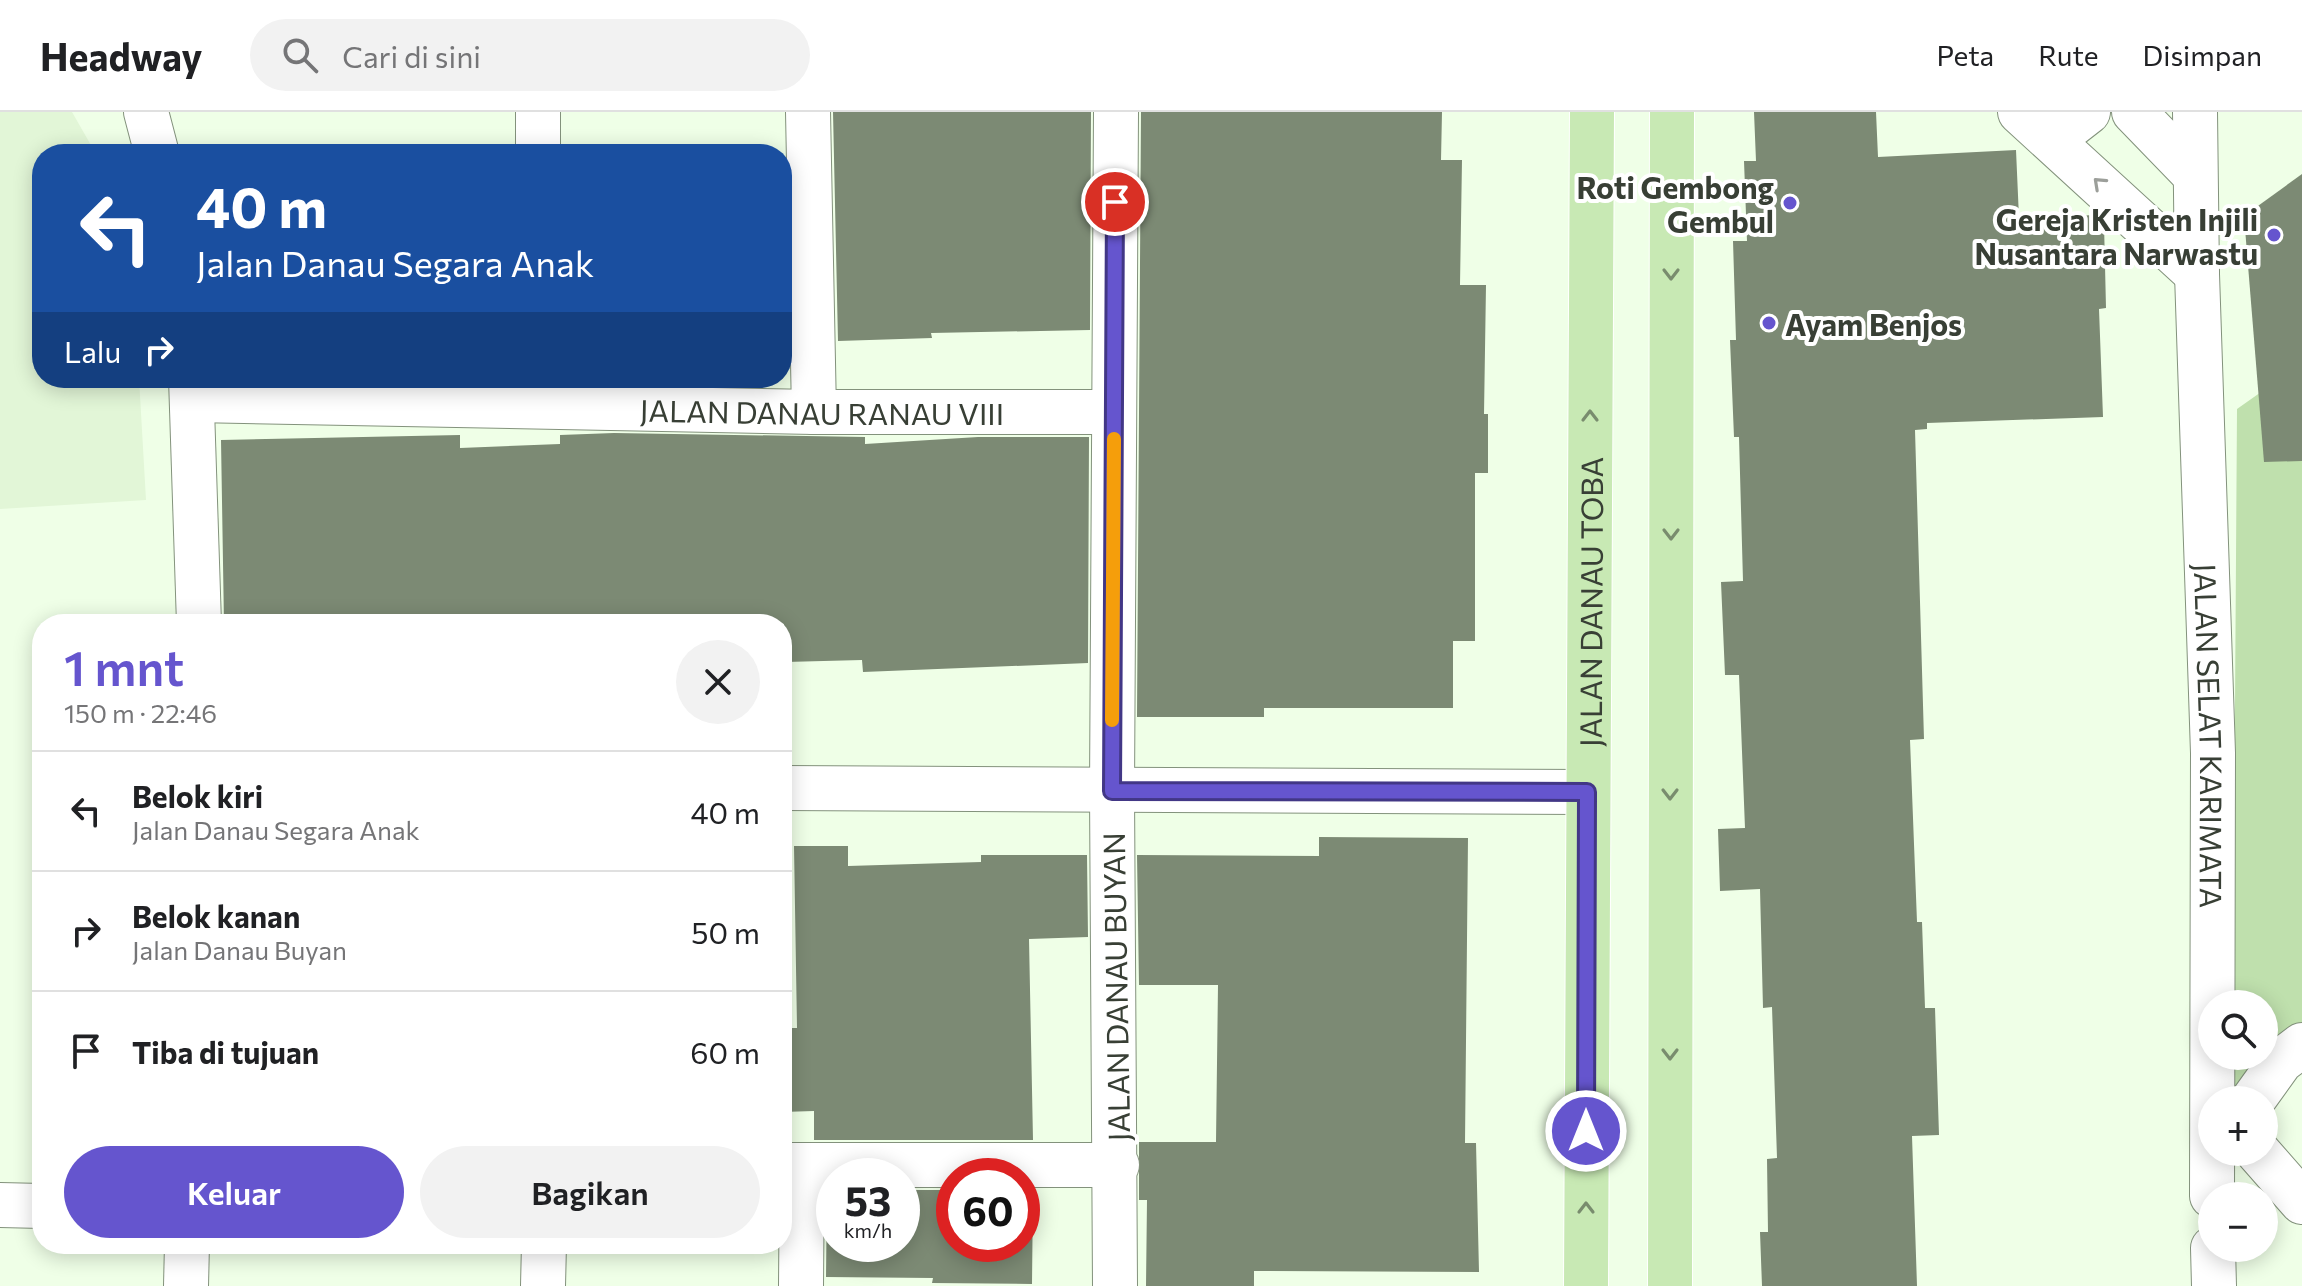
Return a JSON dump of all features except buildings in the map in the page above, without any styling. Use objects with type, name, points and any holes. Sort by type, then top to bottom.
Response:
[{"type":"main road","name":"JALAN DANAU TOBA","points":[[1586,1286],[1592,112]]},
{"type":"main road","points":[[1670,1286],[1672,112]]},
{"type":"street","points":[[146,112],[154,144]]},
{"type":"street","points":[[538,112],[538,144]]},
{"type":"street","points":[[808,112],[814,412]]},
{"type":"street","name":"JALAN DANAU BUYAN","points":[[1115,1286],[1117,1165],[1112,791],[1116,112]]},
{"type":"street","points":[[2036,126],[2088,112]]},
{"type":"street","points":[[2134,112],[2195,175]]},
{"type":"street","name":"JALAN SELAT KARIMATA","points":[[2195,112],[2197,274],[2213,753],[2212,1182]]},
{"type":"street","points":[[2036,126],[2197,274]]},
{"type":"street","points":[[193,389],[199,614]]},
{"type":"street","name":"JALAN DANAU RANAU VIII","points":[[193,389],[538,391],[814,412],[1114,412]]},
{"type":"street","points":[[792,788],[1587,792]]},
{"type":"street","points":[[2263,1086],[2281,1061],[2302,1045]]},
{"type":"street","points":[[801,1286],[792,1165],[1117,1165]]},
{"type":"street","points":[[2270,1166],[2302,1202]]},
{"type":"street","points":[[0,1205],[32,1206]]},
{"type":"street","points":[[186,1286],[187,1254]]},
{"type":"street","points":[[543,1286],[544,1254]]},
{"type":"street","points":[[2213,1262],[2214,1286]]},
{"type":"shaded area","points":[[0,112],[72,112],[90,144],[32,144],[32,388],[140,388],[146,500],[0,509]]},
{"type":"green space","points":[[2302,363],[2302,1041],[2278,1060],[2278,990],[2233,990],[2237,409]]},
{"type":"green space","points":[[2232,1070],[2265,1070],[2245,1086],[2232,1086]]},
{"type":"slow traffic","points":[[1112,720],[1114,439]]},
{"type":"place","name":"Roti Gembong Gembul","points":[[1790,203]]},
{"type":"place","name":"Gereja Kristen Injili Nusantara Narwastu","points":[[2274,235]]},
{"type":"place","name":"Ayam Benjos","points":[[1769,323]]},
{"type":"route","points":[[1115,202],[1112,791],[1587,792],[1586,1131]]}]
